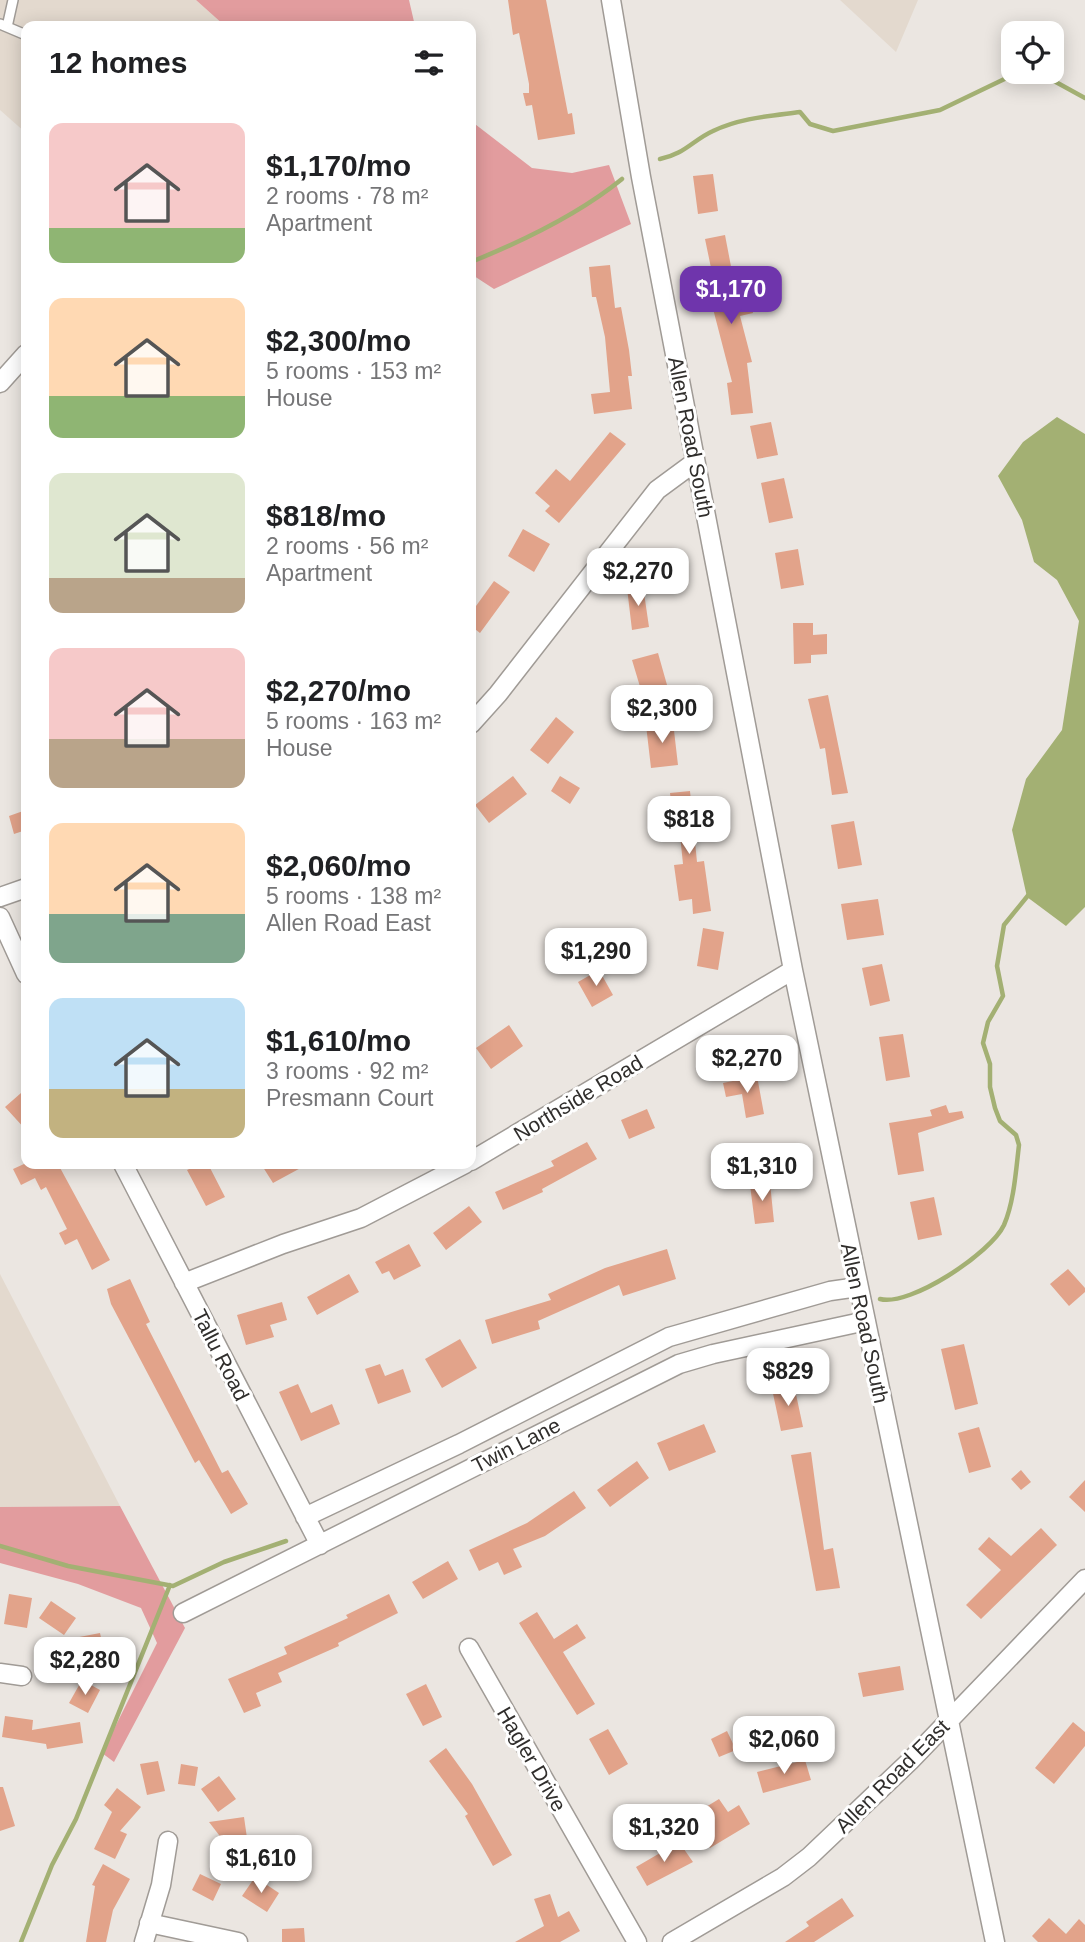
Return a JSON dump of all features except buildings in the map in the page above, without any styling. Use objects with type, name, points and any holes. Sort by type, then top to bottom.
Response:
[{"type":"street","name":"Allen Road South","points":[[611,0],[695,462],[793,970],[995,1942]]},
{"type":"street","points":[[0,383],[21,360]]},
{"type":"street","points":[[476,718],[657,490],[695,462]]},
{"type":"street","points":[[0,897],[21,890]]},
{"type":"street","points":[[0,917],[21,963]]},
{"type":"street","name":"Northside Road","points":[[476,1158],[793,970]]},
{"type":"street","name":"Tallu Road","points":[[126,1169],[320,1545]]},
{"type":"street","points":[[184,1283],[258,1253],[361,1219],[456,1169]]},
{"type":"street","name":"Twin Lane","points":[[305,1517],[459,1444],[669,1337],[818,1294],[858,1287]]},
{"type":"street","name":"Twin Lane","points":[[183,1613],[679,1364],[713,1354],[866,1321]]},
{"type":"street","name":"Allen Road East","points":[[672,1942],[783,1877],[809,1857],[947,1721],[1085,1579]]},
{"type":"street","name":"Hagler Drive","points":[[469,1648],[637,1942]]},
{"type":"street","points":[[0,1673],[22,1676]]},
{"type":"street","points":[[145,1942],[161,1885],[168,1842]]},
{"type":"street","points":[[149,1923],[238,1942]]},
{"type":"lane","points":[[13,0],[3,26],[21,33]]},
{"type":"shaded area","points":[[0,0],[196,0],[219,21],[21,21],[21,129],[0,110]]},
{"type":"shaded area","points":[[196,0],[409,0],[414,21],[219,21]]},
{"type":"shaded area","points":[[840,0],[918,0],[896,52]]},
{"type":"shaded area","points":[[476,125],[532,168],[572,173],[609,165],[631,224],[494,289],[476,277]]},
{"type":"shaded area","points":[[1057,417],[1085,434],[1085,907],[1066,926],[1027,897],[1012,830],[1026,779],[1062,730],[1079,621],[1057,580],[1034,562],[1022,520],[998,476],[1023,442]]},
{"type":"shaded area","points":[[0,1274],[120,1506],[0,1507]]},
{"type":"shaded area","points":[[120,1506],[185,1628],[114,1762],[102,1753],[157,1643],[141,1608],[78,1584],[0,1563],[0,1507]]},
{"type":"waterway","points":[[660,159],[676,154],[713,131],[755,118],[800,112],[810,124],[833,131],[940,110],[1001,81]]},
{"type":"waterway","points":[[1059,84],[1085,98]]},
{"type":"waterway","points":[[476,260],[550,226],[622,179]]},
{"type":"waterway","points":[[880,1299],[910,1295],[948,1276],[983,1250],[1004,1225],[1014,1186],[1019,1145],[1016,1135],[1000,1121],[995,1108],[990,1087],[990,1064],[983,1043],[988,1022],[1003,996],[997,966],[1004,925],[1030,893]]},
{"type":"waterway","points":[[0,1546],[68,1566],[173,1586],[224,1562],[286,1541]]},
{"type":"waterway","points":[[21,1942],[52,1865],[76,1819],[170,1585]]}]
